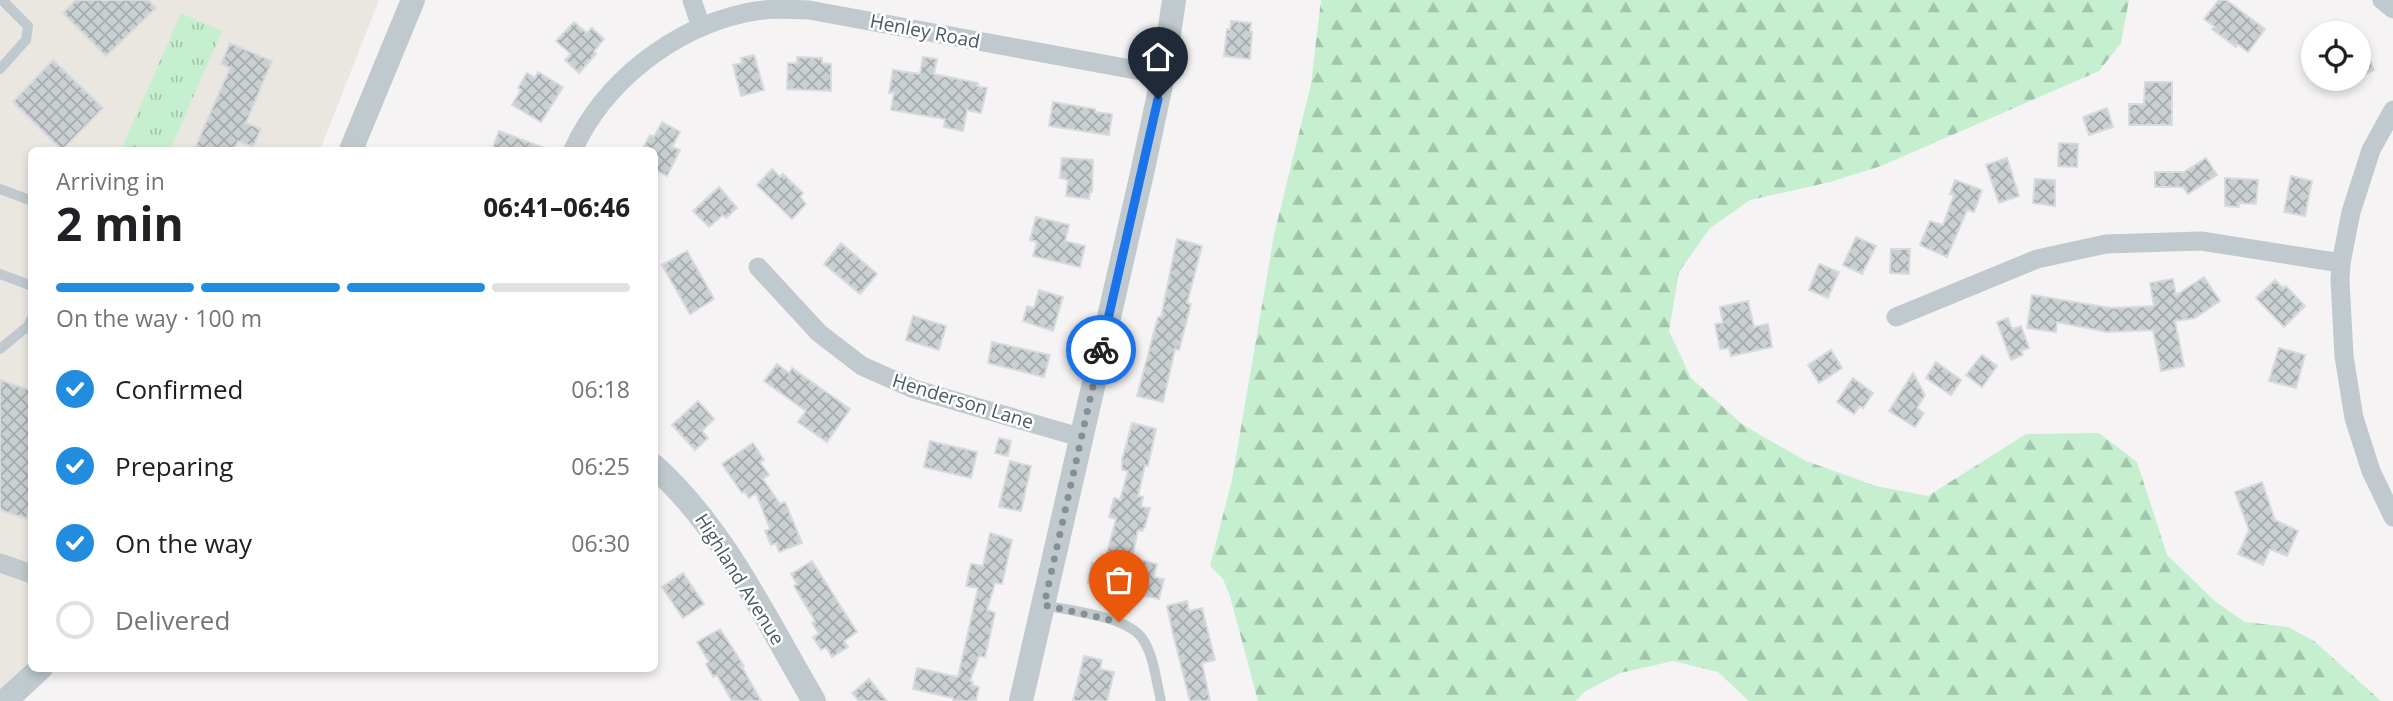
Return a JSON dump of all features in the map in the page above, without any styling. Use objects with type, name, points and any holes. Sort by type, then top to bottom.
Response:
[{"type":"street","points":[[352,147],[413,0]]},
{"type":"street","points":[[692,0],[701,27]]},
{"type":"street","points":[[1021,701],[1083,438],[1163,75],[1174,0]]},
{"type":"street","points":[[2382,0],[2393,9]]},
{"type":"street","name":"Henley Road","points":[[575,147],[591,118],[633,69],[701,27],[745,13],[776,9],[809,10],[1163,75]]},
{"type":"street","points":[[2393,110],[2371,150],[2351,212],[2341,263],[2344,356],[2354,418],[2371,471],[2393,517]]},
{"type":"street","points":[[1896,317],[2037,259],[2106,244],[2201,241],[2341,263]]},
{"type":"street","name":"Henderson Lane","points":[[758,267],[820,334],[872,371],[914,389],[1083,438]]},
{"type":"street","name":"Highland Avenue","points":[[658,470],[682,492],[713,531],[814,701]]},
{"type":"street","points":[[0,563],[28,573]]},
{"type":"street","points":[[5,701],[37,672]]},
{"type":"lane","points":[[0,69],[26,40],[28,26],[2,0]]},
{"type":"lane","points":[[0,189],[28,200]]},
{"type":"lane","points":[[0,274],[28,284]]},
{"type":"lane","points":[[0,349],[28,327]]},
{"type":"lane","points":[[1044,605],[1119,622],[1134,629],[1143,640],[1161,701]]},
{"type":"shaded area","points":[[2,0],[379,0],[321,147],[28,147],[28,665],[0,690]]},
{"type":"green space","points":[[1321,0],[2129,0],[2121,43],[2099,71],[1881,166],[1830,182],[1750,200],[1710,228],[1679,272],[1669,331],[1691,378],[1743,425],[1806,461],[1876,486],[1928,496],[2026,434],[2099,433],[2137,462],[2167,555],[2216,602],[2245,622],[2288,627],[2314,641],[2381,701],[1749,701],[1718,672],[1673,661],[1620,673],[1584,692],[1576,701],[1258,701],[1230,596],[1223,579],[1210,566],[1232,480],[1274,235],[1311,84]]},
{"type":"green space","points":[[181,13],[222,31],[171,147],[122,147]]},
{"type":"building","points":[[76,0],[148,0],[156,8],[106,56],[63,13]]},
{"type":"building","points":[[2219,0],[2226,0],[2265,29],[2248,52],[2237,44],[2236,47],[2212,29],[2215,27],[2204,19]]},
{"type":"building","points":[[1231,21],[1251,23],[1250,59],[1224,56],[1227,29],[1230,30]]},
{"type":"building","points":[[574,22],[587,33],[592,28],[604,39],[594,51],[596,54],[579,73],[565,60],[571,54],[556,41]]},
{"type":"building","points":[[230,43],[272,61],[246,123],[261,129],[253,147],[238,141],[235,147],[195,147],[230,68],[221,64]]},
{"type":"building","points":[[754,55],[764,90],[741,96],[733,65],[742,63],[741,58]]},
{"type":"building","points":[[797,57],[822,58],[822,63],[831,64],[831,91],[787,89],[788,63],[797,63]]},
{"type":"building","points":[[923,57],[937,59],[934,74],[978,83],[977,86],[987,88],[981,113],[967,110],[963,131],[944,127],[945,119],[891,110],[894,93],[889,93],[893,70],[920,74]]},
{"type":"building","points":[[53,60],[103,108],[65,147],[59,147],[13,102]]},
{"type":"building","points":[[538,72],[563,87],[541,122],[512,105],[527,73],[535,78]]},
{"type":"building","points":[[2145,82],[2172,82],[2172,125],[2129,125],[2129,104],[2144,104]]},
{"type":"building","points":[[1053,102],[1112,114],[1109,135],[1049,126]]},
{"type":"building","points":[[2107,108],[2113,127],[2089,135],[2083,117]]},
{"type":"building","points":[[662,122],[680,132],[672,147],[680,150],[667,176],[658,171],[658,147],[644,147],[650,135],[654,137]]},
{"type":"building","points":[[499,131],[542,147],[493,147]]},
{"type":"building","points":[[2059,143],[2078,144],[2077,167],[2058,166]]},
{"type":"building","points":[[1062,158],[1093,160],[1092,192],[1089,199],[1066,196],[1068,180],[1060,178]]},
{"type":"building","points":[[2007,158],[2019,196],[1999,203],[1986,165]]},
{"type":"building","points":[[2206,158],[2217,175],[2188,194],[2183,187],[2155,187],[2155,172],[2184,172]]},
{"type":"building","points":[[772,169],[780,177],[783,174],[803,193],[800,197],[806,204],[792,219],[757,185]]},
{"type":"building","points":[[2291,176],[2312,181],[2305,216],[2284,212]]},
{"type":"building","points":[[2225,178],[2258,180],[2256,204],[2225,206]]},
{"type":"building","points":[[2035,179],[2055,180],[2055,206],[2033,203]]},
{"type":"building","points":[[1955,180],[1982,190],[1974,212],[1967,210],[1947,257],[1920,245],[1930,221],[1943,225],[1954,195],[1950,194]]},
{"type":"building","points":[[719,187],[737,208],[709,227],[693,211]]},
{"type":"building","points":[[1036,217],[1069,225],[1065,241],[1085,246],[1080,267],[1033,256],[1037,242],[1030,240]]},
{"type":"building","points":[[1856,237],[1876,246],[1862,274],[1843,265]]},
{"type":"building","points":[[1177,239],[1202,246],[1187,303],[1191,304],[1179,350],[1175,349],[1163,402],[1137,396],[1158,317],[1161,317]]},
{"type":"building","points":[[841,243],[877,274],[860,294],[824,264]]},
{"type":"building","points":[[1891,249],[1910,249],[1909,274],[1890,273]]},
{"type":"building","points":[[687,251],[714,299],[690,314],[662,265]]},
{"type":"building","points":[[1819,264],[1839,272],[1828,298],[1809,290]]},
{"type":"building","points":[[2204,277],[2220,301],[2195,318],[2175,321],[2184,366],[2161,371],[2153,330],[2107,332],[2057,322],[2056,332],[2027,328],[2032,295],[2111,308],[2154,306],[2150,283],[2173,279],[2176,295]]},
{"type":"building","points":[[2275,280],[2283,288],[2286,286],[2305,306],[2284,327],[2256,298]]},
{"type":"building","points":[[1039,290],[1063,297],[1053,331],[1023,321],[1027,306],[1034,308]]},
{"type":"building","points":[[1748,301],[1754,327],[1768,324],[1772,347],[1731,356],[1729,348],[1720,349],[1715,324],[1723,323],[1720,307]]},
{"type":"building","points":[[913,316],[946,326],[939,350],[906,340]]},
{"type":"building","points":[[2008,318],[2012,329],[2021,326],[2029,348],[2021,351],[2023,355],[2011,360],[1997,322]]},
{"type":"building","points":[[992,342],[1050,355],[1044,377],[988,363]]},
{"type":"building","points":[[2279,348],[2305,355],[2296,388],[2269,381]]},
{"type":"building","points":[[1831,350],[1842,368],[1819,383],[1808,365]]},
{"type":"building","points":[[1982,355],[1997,366],[1982,387],[1966,375]]},
{"type":"building","points":[[1936,362],[1961,380],[1951,395],[1926,378]]},
{"type":"building","points":[[777,364],[789,373],[792,368],[850,409],[827,442],[798,422],[806,411],[764,381]]},
{"type":"building","points":[[1913,373],[1925,395],[1917,408],[1924,413],[1915,427],[1889,411]]},
{"type":"building","points":[[1853,378],[1873,393],[1863,408],[1860,406],[1854,414],[1837,402]]},
{"type":"building","points":[[0,380],[28,390],[27,519],[0,510]]},
{"type":"building","points":[[698,401],[714,419],[702,431],[708,438],[695,450],[672,425]]},
{"type":"building","points":[[1132,423],[1156,429],[1138,496],[1143,497],[1141,507],[1150,508],[1145,526],[1142,531],[1138,530],[1132,558],[1157,564],[1154,577],[1164,579],[1159,599],[1088,583],[1092,563],[1102,566],[1107,553],[1116,519],[1109,517],[1114,498],[1120,500],[1128,471],[1122,470],[1122,460]]},
{"type":"building","points":[[999,438],[1011,441],[1008,456],[995,453]]},
{"type":"building","points":[[930,441],[977,452],[971,478],[924,467]]},
{"type":"building","points":[[753,443],[764,460],[760,462],[769,475],[763,479],[780,504],[785,502],[802,543],[779,552],[776,543],[771,545],[765,531],[770,529],[756,493],[749,498],[744,491],[742,493],[722,464]]},
{"type":"building","points":[[1010,461],[1031,466],[1021,511],[999,507]]},
{"type":"building","points":[[2262,482],[2275,520],[2298,531],[2287,556],[2270,549],[2263,565],[2238,554],[2249,530],[2235,492]]},
{"type":"building","points":[[990,533],[1012,540],[1002,584],[995,583],[987,610],[995,613],[985,657],[979,656],[970,681],[973,682],[972,685],[979,687],[976,701],[953,701],[953,698],[913,689],[917,668],[958,677],[978,588],[966,586],[971,564],[983,566]]},
{"type":"building","points":[[812,561],[857,632],[844,641],[848,647],[832,657],[826,647],[821,650],[813,637],[819,634],[812,623],[815,621],[794,586],[797,584],[791,574]]},
{"type":"building","points":[[683,573],[704,604],[683,618],[662,587]]},
{"type":"building","points":[[1187,601],[1189,611],[1202,608],[1215,660],[1202,663],[1210,701],[1190,701],[1173,634],[1167,606]]},
{"type":"building","points":[[720,629],[744,666],[742,667],[761,701],[732,701],[717,675],[713,677],[706,664],[709,662],[697,642]]},
{"type":"building","points":[[1084,656],[1102,660],[1100,669],[1114,672],[1107,701],[1073,701]]},
{"type":"building","points":[[869,679],[887,701],[859,701],[852,693]]},
{"type":"way so far","points":[[1101,350],[1044,605],[1119,622]]},
{"type":"route","points":[[1101,350],[1158,99]]}]
